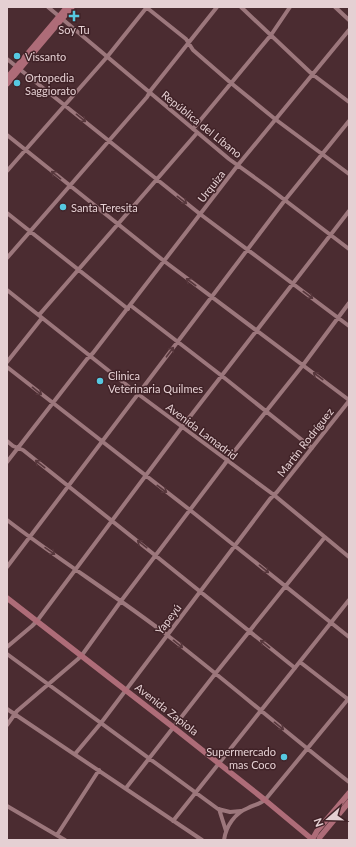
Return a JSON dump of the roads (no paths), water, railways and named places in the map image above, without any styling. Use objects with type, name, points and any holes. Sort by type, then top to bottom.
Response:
[{"type":"main road","points":[[61,18],[67,7]]},
{"type":"main road","points":[[7,84],[18,68],[72,7]]},
{"type":"main road","points":[[7,78],[18,68]]},
{"type":"main road","name":"Avenida Zapiola","points":[[7,598],[38,619],[265,800],[312,840]]},
{"type":"main road","points":[[312,840],[317,831],[349,793]]},
{"type":"main road","points":[[319,840],[349,802]]},
{"type":"street","name":"República del Líbano","points":[[48,7],[149,93],[198,132],[228,159],[349,249]]},
{"type":"street","points":[[7,171],[107,57],[147,7],[182,36],[193,50],[231,83],[275,119],[349,174]]},
{"type":"street","points":[[7,258],[147,97],[217,7]]},
{"type":"street","points":[[241,7],[312,74],[349,102]]},
{"type":"street","points":[[193,129],[271,35],[290,7]]},
{"type":"street","points":[[335,7],[349,20]]},
{"type":"street","name":"Urquiza","points":[[7,462],[275,119],[349,30]]},
{"type":"street","points":[[7,59],[156,180],[349,326]]},
{"type":"street","points":[[7,566],[285,200],[349,121]]},
{"type":"street","points":[[7,362],[79,270],[198,132]]},
{"type":"street","points":[[7,135],[164,261],[349,400]]},
{"type":"street","points":[[7,647],[38,619],[182,427],[349,211]]},
{"type":"street","points":[[7,213],[79,270],[178,341],[312,448]]},
{"type":"street","name":"Avenida Lamadrid","points":[[7,290],[138,394],[274,495],[349,557]]},
{"type":"street","points":[[7,725],[14,714],[82,655],[227,460],[303,365],[349,303]]},
{"type":"street","points":[[7,367],[349,637]]},
{"type":"street","name":"Martín Rodríguez","points":[[274,495],[349,400]]},
{"type":"street","points":[[7,441],[13,446],[23,450],[295,668]]},
{"type":"street","name":"Yapeyú","points":[[75,754],[101,723],[274,495]]},
{"type":"street","points":[[7,520],[167,635],[349,782]]},
{"type":"street","points":[[126,788],[325,537]]},
{"type":"street","points":[[174,821],[349,600]]},
{"type":"street","points":[[7,654],[218,809],[230,812],[241,811]]},
{"type":"street","points":[[224,840],[226,830],[231,821],[241,811],[250,806],[262,803],[265,800],[349,699],[300,662]]},
{"type":"street","points":[[7,709],[202,840]]},
{"type":"street","points":[[57,836],[99,770]]},
{"type":"street","points":[[7,806],[65,840]]},
{"type":"street","points":[[218,809],[226,830]]},
{"type":"place","name":"Soy Tu","points":[[74,16]]},
{"type":"place","name":"Vissanto","points":[[17,56]]},
{"type":"place","name":"Ortopedia Saggiorato","points":[[17,83]]},
{"type":"place","name":"Santa Teresita","points":[[63,207]]},
{"type":"place","name":"Clinica Veterinaria Quilmes","points":[[100,381]]},
{"type":"place","name":"Supermercado mas Coco","points":[[284,757]]}]
